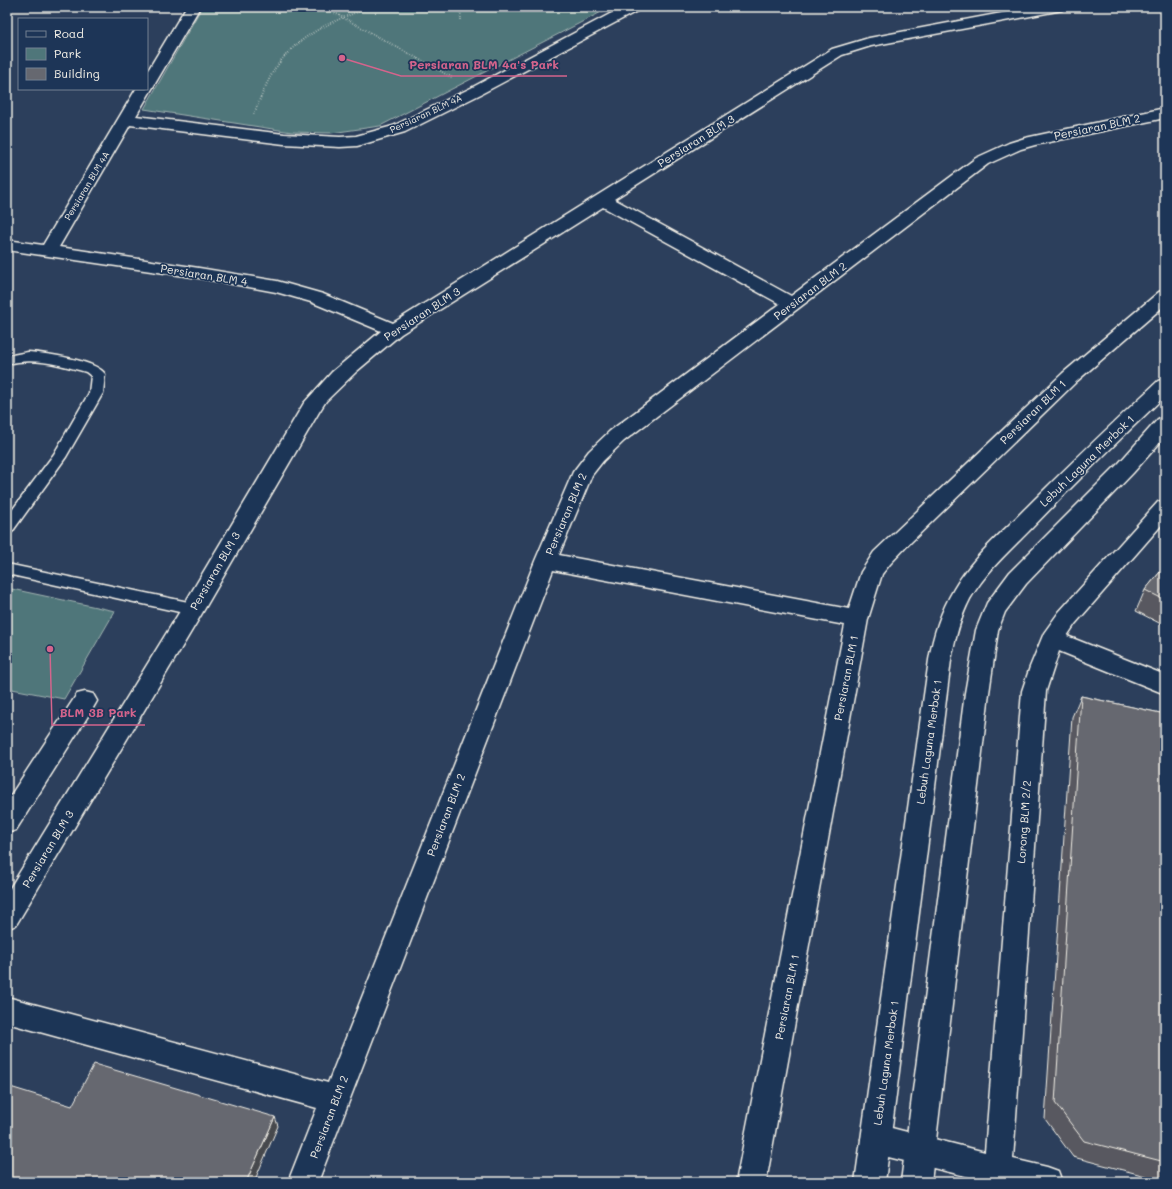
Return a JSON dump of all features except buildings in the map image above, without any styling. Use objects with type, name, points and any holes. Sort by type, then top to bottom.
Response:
[{"type":"street","points":[[148,83],[193,7]]},
{"type":"street","name":"Persiaran BLM 4A","points":[[126,120],[244,135],[315,142],[357,141],[400,129],[476,91],[634,7]]},
{"type":"street","name":"Persiaran BLM 3","points":[[7,917],[193,609],[307,414],[321,393],[394,330],[837,52],[851,46],[1027,9],[1057,7]]},
{"type":"street","name":"Persiaran BLM 4A","points":[[47,252],[143,90]]},
{"type":"street","name":"Persiaran BLM 2","points":[[303,1182],[546,561],[583,472],[596,456],[618,436],[982,161],[1015,146],[1031,141],[1165,113]]},
{"type":"street","points":[[603,200],[793,304]]},
{"type":"street","name":"Persiaran BLM 4","points":[[7,245],[198,273],[277,287],[317,298],[394,330]]},
{"type":"street","name":"Persiaran BLM 1","points":[[751,1182],[858,619],[872,572],[882,558],[1070,377],[1165,296]]},
{"type":"street","name":"Lebuh Laguna Merbok 1","points":[[870,1182],[945,632],[956,604],[970,582],[989,559],[1033,513],[1165,385]]},
{"type":"street","points":[[916,1182],[977,693],[987,630],[995,609],[1018,578],[1126,468],[1165,424]]},
{"type":"street","name":"Lorong BLM 2/2","points":[[997,1176],[1034,691],[1040,667],[1052,639],[1085,596],[1165,507]]},
{"type":"street","points":[[546,561],[858,619]]},
{"type":"street","points":[[1052,639],[1165,685]]},
{"type":"street","points":[[7,822],[85,701]]},
{"type":"street","points":[[7,1010],[335,1099]]},
{"type":"street","points":[[876,1139],[920,1149],[997,1176],[1047,1182]]},
{"type":"lane","points":[[7,360],[17,356],[36,356],[91,369],[98,374],[96,393],[59,457],[7,528]]},
{"type":"lane","points":[[7,569],[193,609]]},
{"type":"path","points":[[324,7],[476,91]]},
{"type":"path","points":[[244,135],[279,64],[302,42],[321,28],[343,17],[372,7]]},
{"type":"path","points":[[460,7],[461,20]]},
{"type":"green space","points":[[202,7],[611,7],[380,126],[331,133],[292,132],[144,109]]},
{"type":"green space","points":[[7,588],[115,611],[64,699],[7,688]]},
{"type":"place","name":"Persiaran BLM 4a's Park","points":[[342,58]]},
{"type":"place","name":"BLM 3B Park","points":[[50,649]]}]
